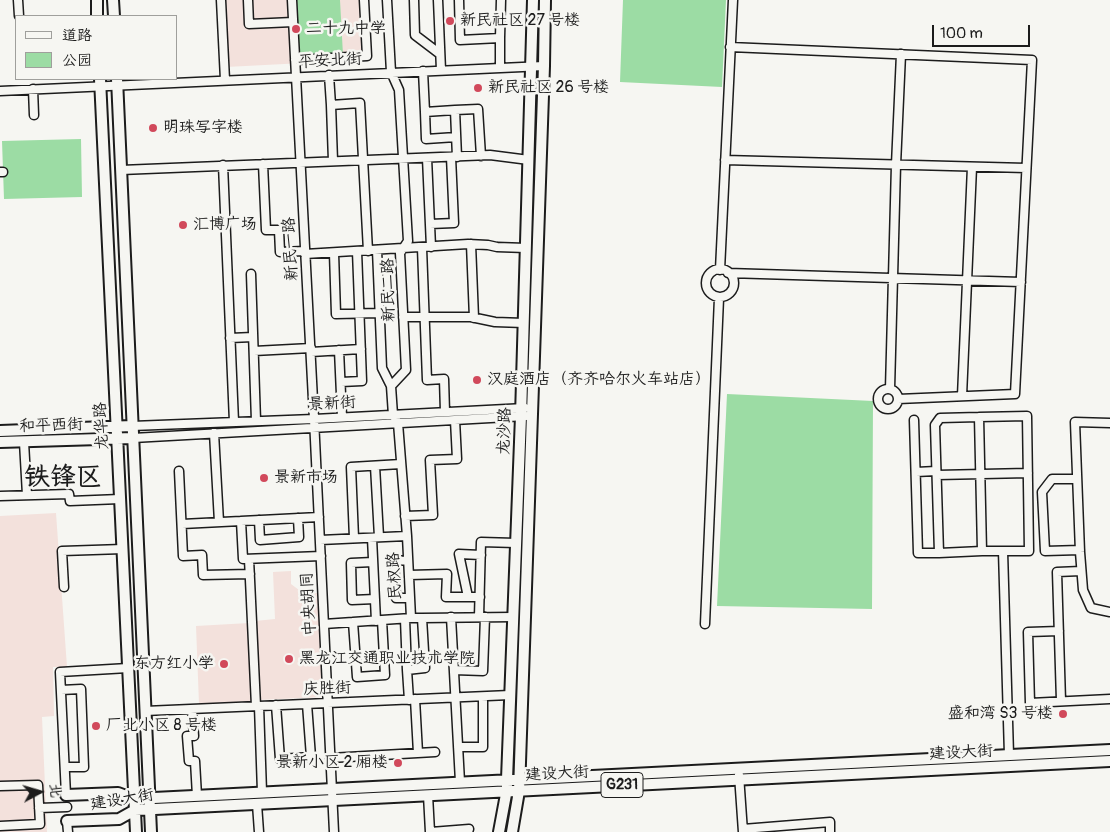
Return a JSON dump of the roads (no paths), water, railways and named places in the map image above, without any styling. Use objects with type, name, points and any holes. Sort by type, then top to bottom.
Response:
[{"type":"main road","points":[[97,0],[97,15]]},
{"type":"main road","points":[[113,0],[114,15]]},
{"type":"main road","name":"龙沙路","points":[[499,832],[507,780],[524,323],[533,0]]},
{"type":"main road","name":"龙沙路","points":[[512,832],[520,779],[545,0]]},
{"type":"main road","name":"龙华路","points":[[100,82],[136,832]]},
{"type":"main road","name":"龙华路","points":[[117,82],[151,832]]},
{"type":"main road","name":"和平西街","points":[[0,431],[132,426]]},
{"type":"main road","name":"和平西街","points":[[0,442],[133,438]]},
{"type":"main road","name":"建设大街","points":[[66,795],[118,793],[134,799],[1110,750]]},
{"type":"main road","name":"建设大街","points":[[67,821],[119,819],[135,810],[150,809],[1110,761]]},
{"type":"street","points":[[18,0],[19,15]]},
{"type":"street","points":[[221,0],[225,80]]},
{"type":"street","points":[[248,0],[249,24],[293,22]]},
{"type":"street","name":"新民一路","points":[[292,0],[314,419]]},
{"type":"street","points":[[295,60],[367,56],[364,0]]},
{"type":"street","name":"新民二路","points":[[387,0],[391,72],[399,90],[408,242],[400,253],[406,370],[392,386]]},
{"type":"street","points":[[414,0],[415,35],[440,54]]},
{"type":"street","points":[[438,0],[441,70]]},
{"type":"street","points":[[459,0],[460,40],[500,38]]},
{"type":"street","points":[[500,67],[501,0]]},
{"type":"street","points":[[720,270],[732,0]]},
{"type":"street","points":[[730,47],[1032,60],[1015,394],[898,399]]},
{"type":"street","points":[[890,389],[901,54]]},
{"type":"street","name":"平安北街","points":[[0,91],[100,82],[225,80],[544,66]]},
{"type":"street","points":[[423,71],[426,139],[456,137]]},
{"type":"street","points":[[329,75],[333,161]]},
{"type":"street","points":[[33,89],[34,116]]},
{"type":"street","points":[[331,105],[360,103],[368,251]]},
{"type":"street","points":[[425,112],[478,109],[481,156]]},
{"type":"street","points":[[430,224],[454,223],[455,110]]},
{"type":"street","points":[[121,170],[481,156],[528,160]]},
{"type":"street","points":[[427,158],[431,247]]},
{"type":"street","points":[[725,160],[1026,168]]},
{"type":"street","points":[[263,164],[266,230],[279,230],[280,252],[334,253],[471,244],[526,248]]},
{"type":"street","points":[[223,165],[234,422]]},
{"type":"street","points":[[962,396],[972,167]]},
{"type":"street","points":[[471,244],[474,318]]},
{"type":"street","points":[[422,248],[427,380],[444,380],[445,412]]},
{"type":"street","points":[[377,250],[382,368],[392,386],[393,415],[398,423]]},
{"type":"street","points":[[340,382],[362,381],[357,251]]},
{"type":"street","points":[[334,253],[336,314],[379,312]]},
{"type":"street","points":[[728,272],[734,281],[732,290],[719,298],[712,295],[706,284],[708,276],[711,272],[720,270],[728,272],[1021,282]]},
{"type":"street","points":[[251,274],[256,421]]},
{"type":"street","points":[[704,624],[719,298]]},
{"type":"street","points":[[403,317],[474,318],[495,322],[524,323]]},
{"type":"street","points":[[230,338],[253,337]]},
{"type":"street","points":[[254,351],[361,349]]},
{"type":"street","points":[[340,350],[342,417]]},
{"type":"street","points":[[890,389],[896,392],[898,399],[896,405],[891,408],[885,408],[880,404],[878,398],[881,392],[890,389]]},
{"type":"street","name":"景新街","points":[[132,426],[445,412],[532,412]]},
{"type":"street","name":"景新街","points":[[133,438],[455,420],[521,412]]},
{"type":"street","points":[[914,420],[918,553],[939,553],[982,552],[1029,550],[1027,416],[940,418],[935,425],[939,553]]},
{"type":"street","points":[[979,417],[982,552]]},
{"type":"street","name":"中央胡同","points":[[314,419],[334,832]]},
{"type":"street","points":[[405,516],[433,515],[430,460],[457,459],[455,420]]},
{"type":"street","points":[[1110,423],[1075,422],[1083,590],[1091,608],[1110,612]]},
{"type":"street","name":"民权路","points":[[398,423],[407,536],[410,598],[408,618],[513,617]]},
{"type":"street","points":[[214,433],[219,522]]},
{"type":"street","points":[[24,442],[26,495]]},
{"type":"street","points":[[354,538],[351,467],[401,464]]},
{"type":"street","points":[[354,622],[357,677],[385,675],[375,599],[373,562],[375,466]]},
{"type":"street","points":[[179,471],[183,556],[202,555],[203,575],[250,574]]},
{"type":"street","points":[[916,472],[1028,473]]},
{"type":"street","points":[[1077,479],[1052,479],[1042,492],[1045,551],[1080,550]]},
{"type":"street","points":[[0,496],[69,494],[70,500],[120,499]]},
{"type":"street","points":[[182,524],[319,517]]},
{"type":"street","points":[[259,520],[260,540],[299,538],[298,518]]},
{"type":"street","points":[[241,521],[243,559],[320,556]]},
{"type":"street","points":[[320,540],[407,536]]},
{"type":"street","points":[[454,670],[483,672],[480,597],[481,542],[516,543]]},
{"type":"street","points":[[64,587],[62,551],[123,549]]},
{"type":"street","points":[[1003,551],[1009,755]]},
{"type":"street","points":[[468,597],[459,554],[481,555]]},
{"type":"street","points":[[250,559],[262,792]]},
{"type":"street","points":[[408,560],[394,561],[396,598],[410,598]]},
{"type":"street","points":[[373,562],[351,563],[352,600],[375,599]]},
{"type":"street","points":[[1060,701],[1057,572],[1082,571]]},
{"type":"street","points":[[409,575],[446,574],[446,597],[480,597]]},
{"type":"street","points":[[451,617],[460,782]]},
{"type":"street","points":[[324,624],[408,618],[407,670],[418,753]]},
{"type":"street","points":[[407,670],[425,668],[422,618]]},
{"type":"street","points":[[1059,631],[1028,632],[1030,703],[1110,700]]},
{"type":"street","points":[[66,795],[60,672],[128,668]]},
{"type":"street","points":[[61,690],[81,689],[84,766],[65,767]]},
{"type":"street","name":"庆胜街","points":[[146,711],[510,696]]},
{"type":"street","points":[[458,747],[483,747],[483,697]]},
{"type":"street","points":[[276,705],[280,759],[311,758],[308,704]]},
{"type":"street","points":[[192,709],[194,736],[188,736],[188,753],[189,761],[195,760],[198,796]]},
{"type":"street","points":[[330,758],[435,752]]},
{"type":"street","points":[[738,768],[743,830],[830,822],[830,832]]},
{"type":"street","points":[[0,786],[38,785],[40,824],[0,826]]},
{"type":"street","points":[[428,795],[431,832],[469,829],[468,832]]},
{"type":"street","points":[[258,804],[259,832]]},
{"type":"street","points":[[39,808],[67,808]]},
{"type":"street","points":[[67,821],[68,832]]},
{"type":"place","name":"新民社区 27 号楼","points":[[450,21]]},
{"type":"place","name":"二十九中学","points":[[296,29]]},
{"type":"place","name":"新民社区 26 号楼","points":[[478,88]]},
{"type":"place","name":"明珠写字楼","points":[[153,128]]},
{"type":"place","name":"汇博广场","points":[[183,225]]},
{"type":"place","name":"汉庭酒店（齐齐哈尔火车站店）","points":[[477,380]]},
{"type":"place","name":"景新市场","points":[[264,478]]},
{"type":"place","name":"黑龙江交通职业技术学院","points":[[289,659]]},
{"type":"place","name":"东方红小学","points":[[224,664]]},
{"type":"place","name":"盛和湾 S3 号楼","points":[[1063,714]]},
{"type":"place","name":"厂北小区 8 号楼","points":[[96,726]]},
{"type":"place","name":"景新小区 2 厢楼","points":[[398,763]]},
{"type":"district","name":"铁锋区","points":[[63,478]]}]
